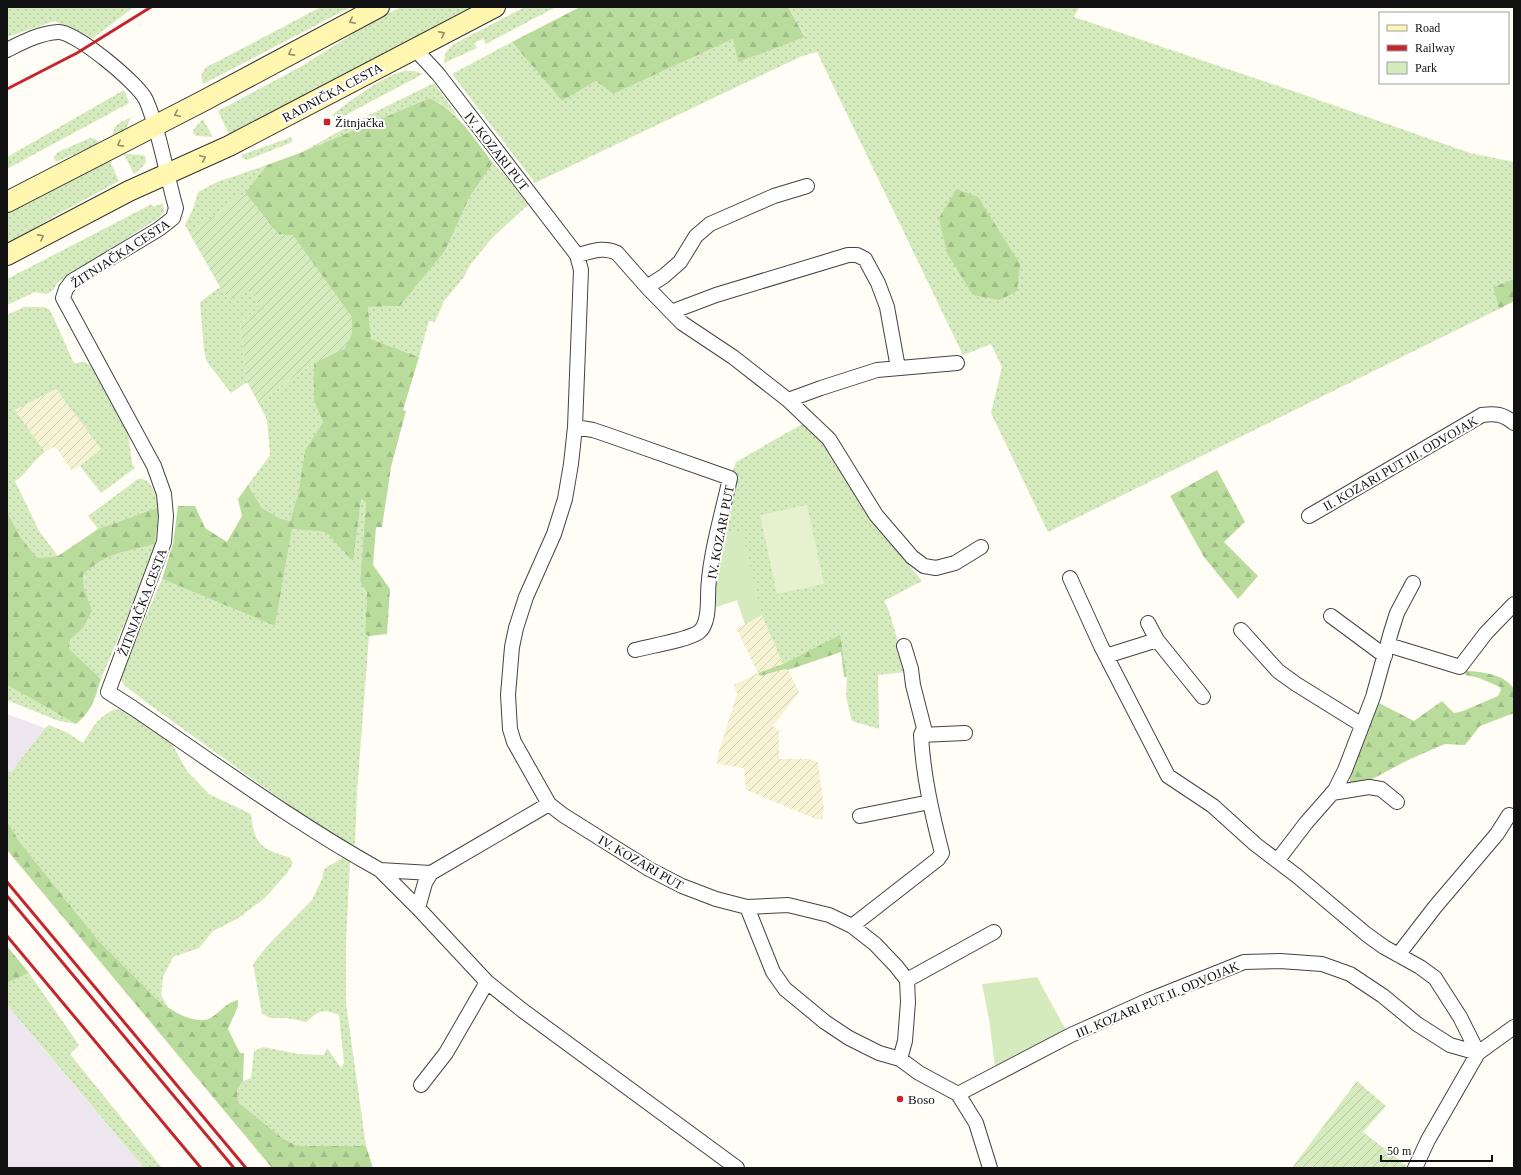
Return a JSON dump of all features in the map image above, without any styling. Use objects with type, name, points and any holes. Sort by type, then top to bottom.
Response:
[{"type":"main road","points":[[7,202],[205,100],[379,7]]},
{"type":"main road","name":"RADNIČKA CESTA","points":[[7,256],[129,191],[229,146],[495,7]]},
{"type":"street","points":[[7,50],[28,40],[60,32],[70,34],[112,64],[146,98],[167,174]]},
{"type":"street","name":"IV. KOZARI PUT","points":[[414,48],[438,74],[577,255],[581,270],[575,428],[565,499],[554,534],[526,597],[516,628],[512,648],[508,695],[510,730],[514,742],[549,804],[563,815],[649,869],[682,886],[716,899],[747,907],[788,905],[829,915],[852,926],[875,944],[907,980]]},
{"type":"street","name":"ŽITNJAČKA CESTA","points":[[167,174],[176,208],[173,218],[159,229],[72,281],[66,289],[63,298],[154,466],[164,494],[166,516],[164,542],[108,692],[290,816],[380,870]]},
{"type":"street","points":[[647,287],[664,276],[680,262],[696,236],[710,224],[774,196],[807,186]]},
{"type":"street","points":[[577,255],[602,249],[610,249],[617,252],[647,287],[682,323],[733,357],[788,400],[829,439],[876,515],[912,557],[924,566],[936,568],[955,563],[981,547]]},
{"type":"street","points":[[671,312],[723,293],[848,256],[857,255],[865,259],[878,283],[887,307],[898,368]]},
{"type":"street","points":[[788,400],[876,370],[957,363]]},
{"type":"street","name":"II. KOZARI PUT III. ODVOJAK","points":[[1309,516],[1482,415],[1495,413],[1514,422]]},
{"type":"street","name":"IV. KOZARI PUT","points":[[575,428],[593,430],[730,478],[710,571],[707,615],[703,628],[699,632],[690,636],[635,650]]},
{"type":"street","points":[[1070,578],[1106,656],[1168,776],[1213,806],[1255,844],[1297,876],[1366,934],[1384,947],[1420,967],[1435,978],[1460,1016],[1478,1053]]},
{"type":"street","points":[[1277,861],[1306,823],[1332,793],[1346,770],[1373,697],[1397,613],[1414,583]]},
{"type":"street","points":[[1331,616],[1386,650],[1460,667],[1486,633],[1514,604]]},
{"type":"street","points":[[1148,623],[1157,640],[1203,697]]},
{"type":"street","points":[[1241,630],[1278,671],[1296,684],[1362,725]]},
{"type":"street","points":[[1106,656],[1157,640]]},
{"type":"street","points":[[852,926],[938,859],[942,853],[922,763],[921,735],[924,728],[913,685],[911,668],[904,646]]},
{"type":"street","points":[[921,735],[965,733]]},
{"type":"street","points":[[1332,793],[1369,787],[1381,789],[1397,802]]},
{"type":"street","points":[[860,816],[930,802]]},
{"type":"street","points":[[418,908],[425,883],[431,873],[549,804]]},
{"type":"street","points":[[1398,955],[1435,907],[1497,834],[1509,815]]},
{"type":"street","points":[[380,870],[431,873]]},
{"type":"street","points":[[380,870],[488,982],[571,1047],[679,1124],[737,1168]]},
{"type":"street","points":[[747,907],[773,972],[785,989],[825,1022],[849,1038],[880,1053],[900,1059],[919,1073],[958,1094],[976,1123],[990,1168]]},
{"type":"street","points":[[900,1059],[905,1041],[908,1002],[907,980],[994,932]]},
{"type":"street","name":"III. KOZARI PUT II. ODVOJAK","points":[[958,1094],[1071,1035],[1149,1000],[1244,962],[1322,964],[1350,974],[1383,996],[1417,1024],[1450,1045],[1478,1053]]},
{"type":"street","points":[[421,1085],[446,1053],[488,982]]},
{"type":"street","points":[[1415,1168],[1428,1140],[1478,1053],[1514,1027]]},
{"type":"shaded area","points":[[56,389],[101,449],[72,471],[55,446],[45,452],[15,410]]},
{"type":"shaded area","points":[[762,615],[783,664],[758,673],[736,628],[745,625]]},
{"type":"shaded area","points":[[785,669],[788,670],[799,692],[773,726],[779,731],[779,759],[808,759],[818,762],[824,809],[822,819],[816,819],[746,790],[744,768],[717,764],[718,754],[737,694],[734,685],[758,673],[760,676]]},
{"type":"shaded area","points":[[7,714],[45,728],[11,772],[7,771]]},
{"type":"shaded area","points":[[7,1005],[62,1071],[144,1168],[7,1168]]},
{"type":"green space","points":[[7,7],[134,7],[89,41],[55,21],[7,37]]},
{"type":"green space","points":[[321,7],[351,7],[203,84],[201,76],[205,68]]},
{"type":"green space","points":[[401,7],[476,7],[229,134],[218,111],[302,66],[370,23]]},
{"type":"green space","points":[[525,7],[556,7],[486,44],[483,39],[474,43],[477,48],[444,63],[446,52],[454,44]]},
{"type":"green space","points":[[580,7],[788,7],[805,37],[738,62],[733,39],[613,94],[596,81],[562,101],[512,42]]},
{"type":"green space","points":[[788,7],[1079,7],[1074,17],[1470,153],[1514,162],[1514,279],[1493,287],[1499,309],[1048,532],[991,413],[1002,367],[991,344],[963,355],[817,52],[802,56],[535,183],[452,74],[512,42],[562,101],[596,81],[613,94],[733,39],[738,61],[805,36]]},
{"type":"green space","points":[[403,71],[414,71],[423,74],[340,118],[336,118],[332,115],[365,90],[384,79]]},
{"type":"green space","points":[[434,83],[458,117],[440,103],[430,98],[300,153],[369,115]]},
{"type":"green space","points":[[124,90],[129,103],[7,169],[7,157]]},
{"type":"green space","points":[[430,98],[449,111],[465,126],[493,163],[470,196],[445,251],[400,306],[368,307],[371,339],[419,357],[403,410],[406,411],[391,467],[382,527],[376,527],[373,565],[390,589],[387,634],[369,636],[365,634],[367,593],[360,581],[366,503],[361,499],[353,561],[326,532],[292,529],[275,626],[162,579],[173,544],[178,506],[195,506],[205,528],[227,542],[242,516],[238,499],[248,485],[262,508],[279,518],[290,521],[298,494],[305,450],[323,422],[314,401],[314,363],[345,348],[278,234],[245,193],[267,165],[300,153]]},
{"type":"green space","points":[[131,117],[126,129],[114,138],[113,133],[115,127]]},
{"type":"green space","points":[[203,119],[213,137],[196,136],[193,133],[194,129]]},
{"type":"green space","points":[[292,137],[292,142],[290,143],[247,160],[242,158],[241,155]]},
{"type":"green space","points":[[90,138],[96,139],[99,144],[56,162],[54,157],[58,152]]},
{"type":"green space","points":[[124,154],[145,156],[145,164],[134,174]]},
{"type":"green space","points":[[108,157],[119,181],[51,218],[7,246],[7,210]]},
{"type":"green space","points":[[493,163],[530,203],[492,238],[470,265],[464,277],[444,301],[435,322],[429,321],[419,357],[371,339],[368,307],[400,306],[445,251],[470,196]]},
{"type":"green space","points":[[267,165],[245,193],[200,226],[191,236],[185,225],[193,209],[198,192],[217,182]]},
{"type":"green space","points":[[956,189],[978,197],[1020,264],[1017,291],[1000,300],[973,295],[947,253],[939,218]]},
{"type":"green space","points":[[245,193],[278,234],[293,235],[352,317],[352,334],[345,348],[311,365],[258,402],[247,382],[240,324],[259,307],[251,290],[229,300],[191,236],[200,226]]},
{"type":"green space","points":[[163,203],[164,211],[160,217],[57,283],[51,292],[43,294],[35,292],[7,305],[7,279],[152,204],[153,207]]},
{"type":"green space","points":[[1514,279],[1514,301],[1499,309],[1493,287]]},
{"type":"green space","points":[[220,287],[229,300],[251,289],[259,307],[240,324],[247,382],[231,393],[207,362],[204,350],[200,302]]},
{"type":"green space","points":[[24,307],[45,307],[50,310],[74,363],[84,362],[90,365],[128,433],[132,463],[135,468],[101,493],[80,466],[101,449],[56,389],[15,410],[45,452],[23,475],[15,481],[39,531],[58,556],[36,558],[21,538],[7,512],[7,315]]},
{"type":"green space","points":[[314,363],[314,401],[323,422],[305,450],[298,494],[290,521],[279,518],[262,508],[248,485],[270,455],[267,420],[258,402]]},
{"type":"green space","points":[[804,423],[828,450],[897,551],[922,581],[884,601],[889,611],[907,672],[878,675],[879,729],[852,721],[846,697],[847,677],[840,636],[783,664],[762,615],[745,624],[737,600],[716,607],[715,583],[738,475],[732,473],[736,462]]},
{"type":"green space","points":[[1217,470],[1245,522],[1224,542],[1258,576],[1238,599],[1204,557],[1170,496]]},
{"type":"green space","points":[[138,479],[147,481],[153,488],[159,507],[98,529],[88,516]]},
{"type":"green space","points":[[360,499],[366,503],[360,581],[367,593],[365,634],[369,636],[357,792],[355,845],[345,842],[315,824],[150,705],[124,685],[120,677],[162,579],[275,626],[292,529],[326,532]]},
{"type":"green space","points":[[807,505],[824,584],[777,594],[760,515]]},
{"type":"green space","points":[[159,507],[155,544],[116,554],[99,562],[83,575],[84,588],[92,611],[83,628],[70,640],[69,649],[101,679],[95,698],[86,714],[76,724],[7,685],[7,512],[21,538],[37,558],[58,556],[98,529]]},
{"type":"green space","points":[[726,531],[742,532],[762,615],[745,624],[737,600],[716,607],[715,583]]},
{"type":"green space","points":[[155,544],[146,572],[101,679],[69,650],[70,640],[83,628],[92,611],[84,588],[83,575],[99,562],[116,554]]},
{"type":"green space","points":[[840,635],[847,677],[844,677],[841,652],[788,670],[785,669],[760,676],[758,673],[783,664]]},
{"type":"green space","points":[[1464,671],[1491,674],[1504,679],[1509,683],[1513,688],[1514,693],[1514,713],[1480,726],[1465,745],[1445,744],[1408,760],[1361,785],[1350,783],[1349,774],[1379,703],[1414,721],[1442,701],[1454,713],[1463,711],[1498,696],[1501,690],[1500,687],[1479,678],[1466,675]]},
{"type":"green space","points":[[7,685],[76,724],[59,721],[7,700]]},
{"type":"green space","points":[[115,709],[123,710],[144,721],[171,742],[187,771],[209,794],[251,814],[254,832],[261,844],[265,848],[289,857],[293,863],[287,873],[265,898],[237,919],[213,931],[199,948],[173,957],[163,977],[161,995],[169,1009],[160,1002],[97,939],[19,841],[7,821],[7,771],[11,772],[45,728],[49,725],[66,732],[83,743],[100,719]]},
{"type":"green space","points":[[7,821],[19,841],[97,939],[160,1002],[171,1010],[185,1017],[206,1020],[227,1005],[238,1000],[238,1006],[228,1029],[240,1053],[244,1053],[243,1081],[237,1090],[238,1102],[282,1138],[297,1146],[366,1146],[373,1168],[272,1168],[7,850]]},
{"type":"green space","points":[[344,857],[350,862],[346,941],[346,1004],[366,1146],[297,1146],[282,1138],[238,1102],[237,1090],[243,1081],[251,1078],[254,1051],[264,1047],[298,1054],[324,1055],[327,1048],[341,1068],[344,1063],[339,1015],[325,1011],[314,1015],[306,1022],[287,1018],[270,1018],[262,1014],[253,964],[268,945],[312,900],[322,879],[324,869]]},
{"type":"green space","points":[[7,946],[29,973],[7,983]]},
{"type":"green space","points":[[29,973],[79,1045],[70,1054],[162,1168],[144,1168],[7,1005],[7,983]]},
{"type":"green space","points":[[1037,977],[1066,1030],[995,1066],[989,1019],[982,984]]},
{"type":"green space","points":[[1357,1081],[1386,1106],[1363,1132],[1409,1168],[1292,1168]]},
{"type":"railway","points":[[7,89],[77,53],[151,7]]},
{"type":"railway","points":[[7,882],[246,1168]]},
{"type":"railway","points":[[7,896],[234,1168]]},
{"type":"railway","points":[[7,936],[201,1168]]},
{"type":"place","name":"Žitnjačka","points":[[327,122]]},
{"type":"place","name":"Boso","points":[[900,1099]]}]
